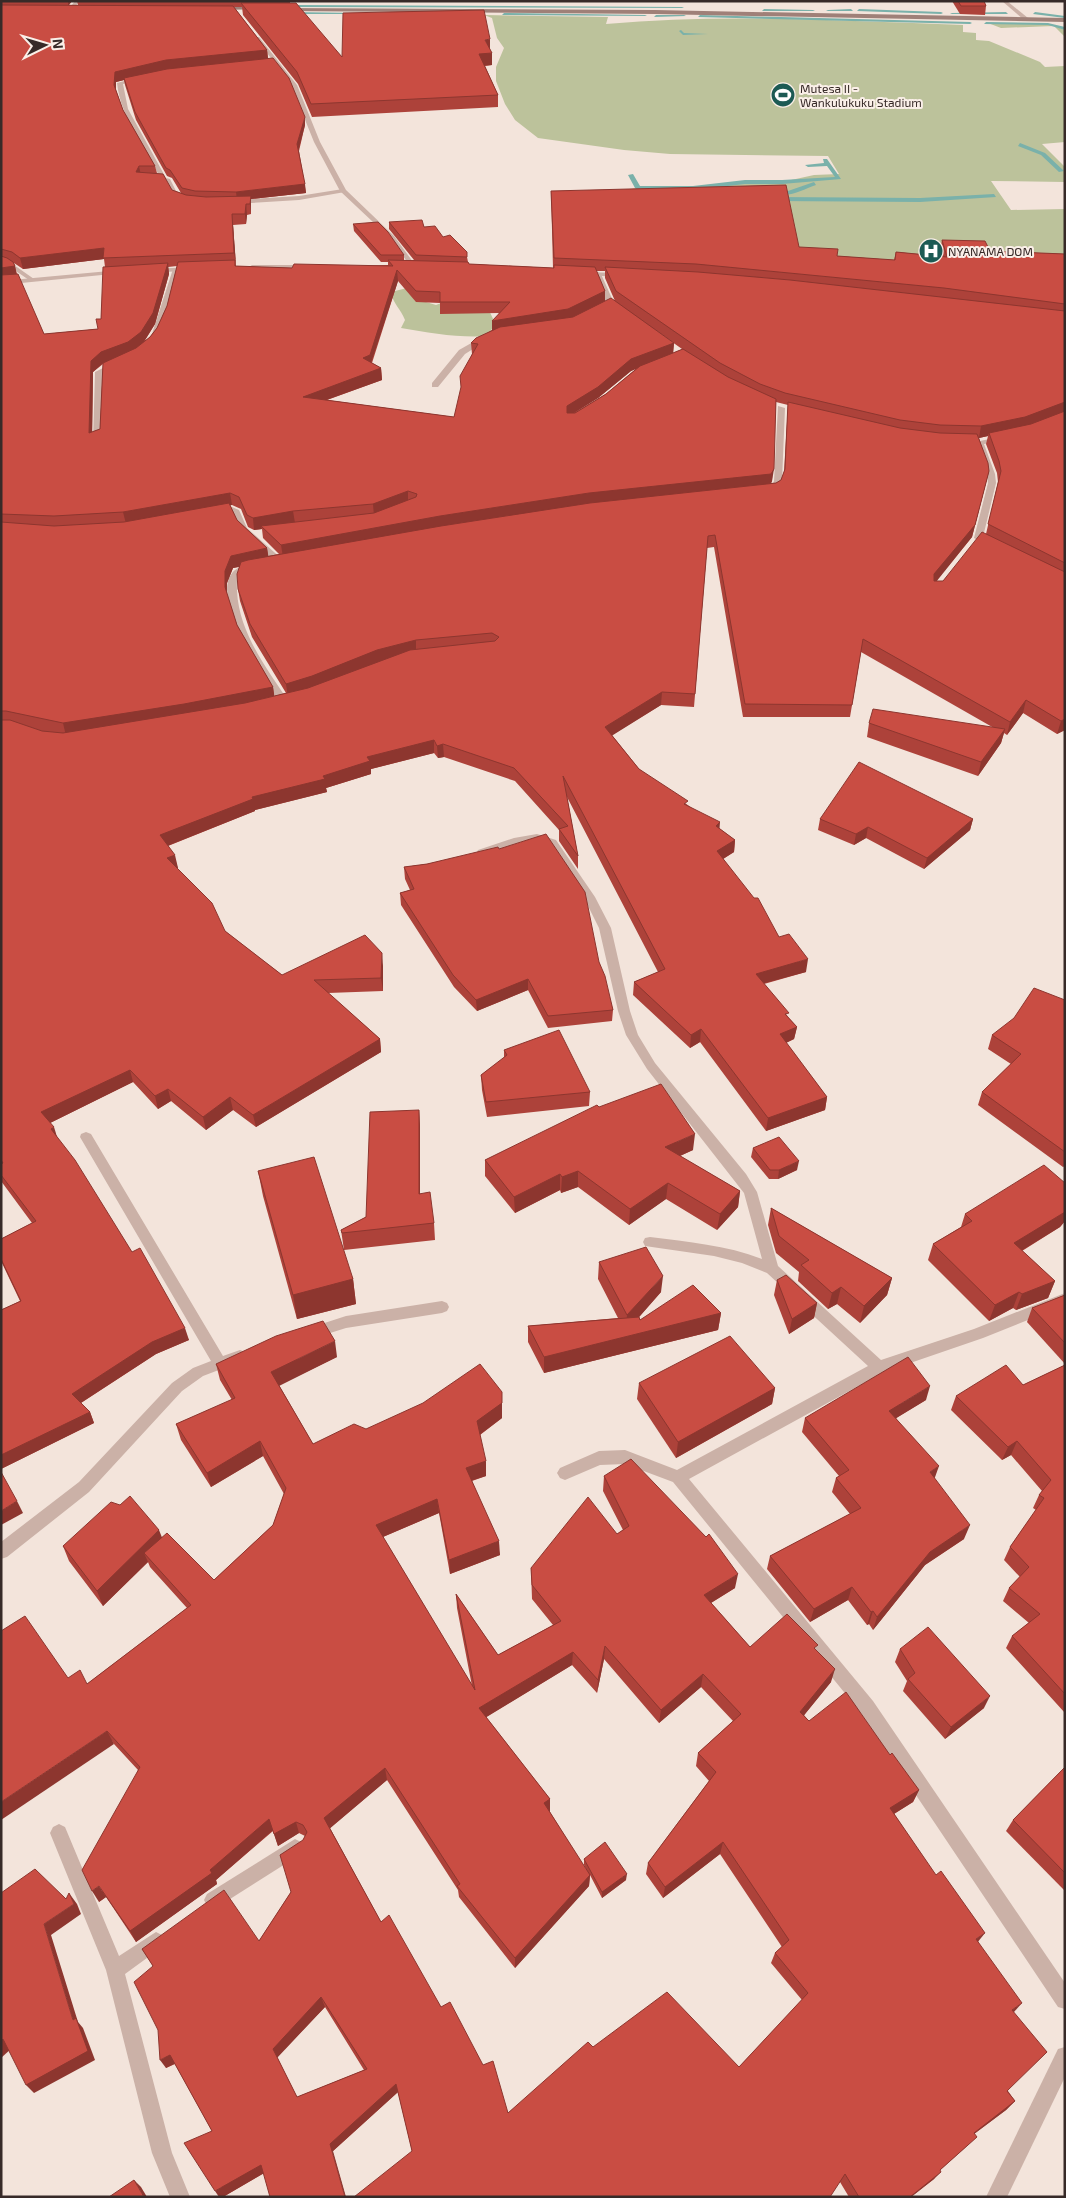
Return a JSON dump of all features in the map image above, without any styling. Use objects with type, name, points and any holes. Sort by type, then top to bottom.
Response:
[{"type":"main road","points":[[60,9],[80,9]]},
{"type":"main road","points":[[216,9],[264,10]]},
{"type":"main road","points":[[283,10],[655,12],[1065,20]]},
{"type":"street","points":[[70,9],[78,1]]},
{"type":"street","points":[[1004,1],[1026,20]]},
{"type":"street","points":[[233,9],[238,16]]},
{"type":"street","points":[[254,36],[276,62],[302,101],[317,142],[343,191],[392,237],[414,266]]},
{"type":"street","points":[[266,63],[276,62]]},
{"type":"street","points":[[149,77],[120,83],[120,96],[128,118],[158,166],[163,179]]},
{"type":"street","points":[[148,180],[163,179],[170,182],[174,194],[180,199],[192,202]]},
{"type":"street","points":[[228,203],[276,200],[343,191]]},
{"type":"street","points":[[1,262],[12,266],[31,279]]},
{"type":"street","points":[[241,268],[322,266]]},
{"type":"street","points":[[404,266],[423,267]]},
{"type":"street","points":[[140,271],[204,269]]},
{"type":"street","points":[[149,346],[155,336],[175,270]]},
{"type":"street","points":[[1,283],[130,272]]},
{"type":"street","points":[[573,273],[628,275]]},
{"type":"street","points":[[598,274],[608,306],[627,316]]},
{"type":"street","points":[[435,385],[462,352],[481,340],[492,336]]},
{"type":"street","points":[[96,442],[99,372],[109,365],[124,360]]},
{"type":"street","points":[[757,493],[772,491],[776,489],[777,485],[785,409],[770,405]]},
{"type":"street","points":[[1004,552],[976,542],[992,483],[976,442],[1016,434]]},
{"type":"street","points":[[209,513],[232,510],[236,512],[243,529],[257,534],[284,561],[238,572],[234,576],[233,591],[236,615],[245,640],[283,702]]},
{"type":"street","points":[[473,855],[535,836],[548,838],[552,842],[589,897],[605,928],[624,1011],[632,1035],[651,1066],[741,1178],[750,1192],[772,1269]]},
{"type":"street","points":[[86,1137],[218,1362]]},
{"type":"street","points":[[650,1242],[729,1254],[772,1269],[879,1367]]},
{"type":"street","points":[[678,1477],[879,1367],[978,1334],[1065,1299]]},
{"type":"street","points":[[301,1337],[346,1322],[442,1307]]},
{"type":"street","points":[[1,1552],[84,1487],[177,1387],[198,1372],[218,1362],[255,1351]]},
{"type":"street","points":[[565,1473],[599,1458],[626,1457],[678,1477],[867,1707],[1065,2000]]},
{"type":"street","points":[[59,1833],[116,1970],[162,2153],[180,2197]]},
{"type":"street","points":[[200,1909],[300,1844]]},
{"type":"street","points":[[116,1970],[169,1931]]},
{"type":"street","points":[[996,2197],[1065,2056]]},
{"type":"green space","name":"Mutesa II - Wankulukuku Stadium","points":[[484,15],[608,17],[606,24],[740,18],[963,25],[963,32],[976,33],[976,40],[989,41],[1040,62],[1045,67],[1065,66],[1065,142],[1042,144],[1065,167],[1065,182],[991,181],[1011,210],[1065,209],[1065,264],[903,292],[603,193],[638,188],[693,188],[745,182],[782,182],[814,175],[839,174],[828,156],[670,154],[624,150],[538,138],[515,120],[505,104],[496,81],[496,67],[504,48],[497,38],[492,18]]},
{"type":"green space","points":[[988,23],[1049,24],[1065,30],[1065,37],[1054,26],[1001,28]]},
{"type":"green space","points":[[407,288],[426,302],[436,305],[452,299],[487,306],[495,323],[488,336],[455,336],[401,328],[405,320],[393,300],[391,292]]},
{"type":"building","points":[[958,1],[984,1],[986,6],[961,6]]},
{"type":"building","points":[[241,3],[296,3],[342,57],[343,13],[484,10],[490,39],[485,40],[492,53],[479,54],[498,95],[311,104],[297,72]]},
{"type":"building","points":[[1,5],[233,6],[267,50],[166,60],[115,72],[114,85],[123,110],[155,166],[139,166],[136,172],[163,174],[172,190],[186,195],[206,197],[251,196],[250,204],[246,204],[245,214],[232,214],[234,253],[103,258],[104,248],[20,258],[12,252],[1,249]]},
{"type":"building","points":[[273,58],[289,78],[305,117],[297,144],[305,184],[236,192],[195,191],[182,188],[170,170],[166,168],[135,112],[124,78],[167,69]]},
{"type":"building","points":[[786,185],[799,247],[838,249],[837,256],[895,260],[896,252],[947,257],[942,240],[985,241],[990,251],[1065,254],[1065,304],[944,288],[696,264],[554,258],[551,191]]},
{"type":"building","points":[[422,220],[424,227],[435,226],[443,237],[450,235],[467,252],[467,257],[416,255],[389,222]]},
{"type":"building","points":[[378,222],[388,232],[404,255],[381,255],[353,224]]},
{"type":"building","points":[[1,256],[13,262],[15,266],[1,268]]},
{"type":"building","points":[[235,260],[235,266],[292,268],[294,264],[393,266],[388,260],[468,262],[469,264],[554,268],[554,265],[595,267],[605,291],[568,309],[492,321],[510,302],[440,302],[440,292],[416,291],[397,270],[370,355],[363,358],[381,368],[303,397],[454,417],[461,387],[460,376],[478,344],[471,343],[476,338],[500,327],[573,317],[611,298],[674,343],[631,359],[598,387],[567,406],[567,413],[575,413],[606,394],[640,366],[683,349],[728,377],[776,399],[774,469],[771,474],[589,493],[440,516],[281,545],[261,526],[374,513],[416,497],[417,494],[408,491],[373,504],[293,511],[253,518],[247,515],[239,497],[230,493],[123,512],[54,516],[1,514],[1,275],[18,274],[44,334],[98,329],[96,319],[101,319],[103,267],[168,263],[153,313],[141,332],[128,342],[101,352],[91,361],[89,433],[100,429],[103,363],[136,348],[150,337],[157,328],[167,306],[178,262]]},
{"type":"building","points":[[605,267],[698,272],[790,280],[1065,311],[1065,402],[1025,417],[981,426],[940,425],[900,420],[785,393],[760,384],[720,363],[616,291]]},
{"type":"building","points":[[788,402],[900,428],[940,433],[977,434],[988,463],[989,471],[975,525],[934,574],[934,581],[943,581],[982,532],[1065,572],[1065,719],[1061,721],[1026,700],[1010,722],[863,639],[852,705],[745,704],[715,535],[708,536],[695,694],[662,692],[605,727],[639,769],[688,801],[684,804],[720,822],[716,826],[735,840],[717,851],[754,898],[758,898],[779,937],[789,934],[808,959],[756,974],[789,1013],[785,1014],[797,1027],[780,1034],[827,1097],[768,1118],[701,1029],[691,1035],[634,982],[665,969],[563,776],[578,856],[559,829],[568,826],[514,768],[443,744],[437,746],[434,740],[367,757],[370,761],[323,776],[325,779],[252,797],[253,799],[160,835],[175,855],[167,858],[212,903],[225,931],[282,975],[365,935],[382,953],[381,978],[314,980],[380,1039],[253,1115],[230,1097],[203,1117],[168,1089],[155,1096],[130,1070],[41,1112],[54,1127],[51,1129],[75,1160],[132,1252],[140,1248],[185,1328],[152,1342],[72,1394],[90,1412],[1,1455],[1,1310],[21,1301],[1,1259],[1,1239],[36,1221],[1,1175],[1,1164],[3,1163],[1,1160],[1,720],[10,720],[42,731],[63,733],[245,703],[308,688],[410,650],[495,641],[499,637],[492,633],[416,640],[377,650],[312,676],[286,684],[250,624],[238,589],[237,574],[241,562],[248,560],[441,526],[590,503],[776,483],[781,480],[785,469]]},
{"type":"building","points":[[1065,411],[1065,563],[988,524],[1001,471],[989,433],[1031,424]]},
{"type":"building","points":[[229,503],[237,520],[267,548],[231,556],[225,571],[225,587],[237,625],[273,687],[184,704],[63,723],[1,711],[1,522],[54,526],[124,522]]},
{"type":"building","points":[[873,709],[1005,729],[981,762],[869,723]]},
{"type":"building","points":[[859,762],[973,819],[927,858],[868,827],[856,834],[820,819]]},
{"type":"building","points":[[546,834],[585,892],[599,962],[605,976],[613,1010],[548,1016],[528,979],[476,1000],[453,975],[400,893],[414,889],[404,867],[427,864],[498,847],[499,849]]},
{"type":"building","points":[[1034,988],[1065,1000],[1065,1152],[982,1092],[1021,1054],[992,1035],[1014,1018]]},
{"type":"building","points":[[559,1030],[590,1092],[486,1102],[481,1075],[507,1055],[504,1050]]},
{"type":"building","points":[[661,1084],[695,1134],[665,1147],[740,1191],[720,1214],[668,1183],[630,1209],[578,1171],[562,1177],[560,1174],[514,1197],[485,1160],[597,1105],[599,1107]]},
{"type":"building","points":[[419,1110],[419,1194],[430,1192],[434,1223],[342,1233],[341,1230],[366,1217],[370,1112]]},
{"type":"building","points":[[779,1137],[799,1161],[779,1170],[770,1170],[753,1148]]},
{"type":"building","points":[[314,1157],[353,1279],[293,1295],[258,1171]]},
{"type":"building","points":[[1044,1165],[1065,1183],[1065,1212],[1014,1243],[1055,1281],[1022,1294],[1019,1292],[995,1305],[933,1244],[972,1221],[965,1214]]},
{"type":"building","points":[[771,1208],[892,1278],[864,1306],[841,1287],[832,1293],[801,1265],[809,1260],[779,1236]]},
{"type":"building","points":[[646,1247],[663,1276],[627,1315],[599,1262]]},
{"type":"building","points":[[786,1275],[817,1303],[792,1319],[777,1280]]},
{"type":"building","points":[[693,1285],[721,1313],[544,1357],[528,1326],[639,1317],[640,1320]]},
{"type":"building","points":[[1065,1295],[1065,1343],[1032,1308]]},
{"type":"building","points":[[323,1321],[335,1341],[271,1372],[313,1444],[354,1424],[366,1429],[423,1403],[480,1364],[502,1392],[502,1403],[477,1421],[486,1461],[466,1468],[499,1541],[449,1560],[437,1499],[376,1525],[475,1690],[456,1594],[498,1655],[561,1621],[532,1585],[531,1568],[588,1497],[617,1534],[629,1526],[604,1476],[631,1459],[706,1537],[709,1534],[738,1574],[704,1595],[750,1647],[787,1614],[818,1645],[814,1648],[835,1669],[800,1712],[809,1721],[846,1692],[890,1755],[892,1753],[919,1790],[890,1808],[936,1875],[941,1871],[985,1933],[976,1939],[1022,2003],[1012,2010],[1047,2052],[1007,2091],[1015,2101],[974,2133],[977,2137],[940,2170],[941,2172],[910,2197],[859,2197],[845,2174],[830,2197],[354,2197],[412,2151],[396,2084],[330,2144],[345,2197],[270,2197],[261,2165],[215,2191],[184,2143],[212,2131],[170,2055],[160,2060],[158,2030],[134,1982],[153,1966],[142,1949],[224,1890],[259,1941],[291,1892],[280,1855],[303,1840],[307,1832],[303,1825],[296,1822],[274,1834],[269,1819],[210,1870],[212,1873],[130,1931],[99,1886],[92,1891],[82,1870],[140,1767],[107,1731],[1,1802],[1,1631],[25,1616],[68,1678],[80,1670],[87,1684],[191,1605],[144,1553],[167,1533],[214,1580],[273,1525],[286,1488],[260,1441],[207,1473],[176,1424],[235,1398],[216,1364],[276,1336]],"holes":[[[605,1646],[661,1710],[703,1674],[741,1714],[698,1753],[716,1772],[648,1863],[665,1887],[723,1842],[789,1940],[775,1953],[808,1993],[739,2067],[667,1992],[593,2047],[588,2042],[508,2113],[493,2061],[483,2065],[450,2002],[441,2007],[389,1915],[381,1922],[324,1818],[385,1768],[460,1884],[457,1886],[515,1958],[590,1875],[544,1803],[550,1799],[479,1708],[573,1652],[598,1680]],[[321,1997],[367,2069],[297,2097],[273,2049]]]},
{"type":"building","points":[[730,1336],[775,1388],[678,1442],[639,1383]]},
{"type":"building","points":[[908,1357],[930,1386],[889,1411],[939,1466],[930,1472],[970,1525],[930,1552],[877,1617],[852,1587],[814,1609],[770,1556],[861,1508],[836,1478],[849,1470],[805,1418]]},
{"type":"building","points":[[1006,1365],[1023,1385],[1065,1365],[1065,1694],[1012,1636],[1040,1614],[1009,1588],[1029,1567],[1010,1547],[1044,1498],[1039,1495],[1051,1480],[1017,1441],[1008,1447],[956,1396]]},
{"type":"building","points":[[1,1472],[17,1501],[1,1511]]},
{"type":"building","points":[[130,1496],[159,1530],[97,1591],[63,1546],[111,1502],[120,1505]]},
{"type":"building","points":[[928,1627],[990,1696],[951,1727],[908,1679],[915,1673],[900,1649]]},
{"type":"building","points":[[1065,1767],[1065,1873],[1013,1820]]},
{"type":"building","points":[[605,1842],[627,1874],[602,1892],[584,1859]]},
{"type":"building","points":[[35,1869],[66,1899],[69,1893],[74,1904],[44,1924],[73,2020],[76,2018],[88,2051],[26,2085],[3,2039],[1,2041],[1,1893]]},
{"type":"building","points":[[134,2180],[144,2197],[109,2197]]},
{"type":"waterway","points":[[293,6],[682,8]]},
{"type":"waterway","points":[[764,10],[813,11]]},
{"type":"waterway","points":[[828,11],[851,10]]},
{"type":"waterway","points":[[859,10],[941,13]]},
{"type":"waterway","points":[[292,13],[358,14]]},
{"type":"waterway","points":[[952,14],[1006,13]]},
{"type":"waterway","points":[[1035,13],[1065,17]]},
{"type":"waterway","points":[[504,14],[645,16]]},
{"type":"waterway","points":[[656,16],[684,16]]},
{"type":"waterway","points":[[700,16],[970,23]]},
{"type":"waterway","points":[[986,23],[1048,24],[1065,29]]},
{"type":"waterway","points":[[681,31],[683,34],[706,34]]},
{"type":"waterway","points":[[1020,145],[1043,154],[1061,171]]},
{"type":"waterway","points":[[825,160],[839,178]]},
{"type":"waterway","points":[[808,165],[828,164]]},
{"type":"waterway","points":[[631,175],[638,188],[693,188],[745,182],[782,182],[839,178]]},
{"type":"waterway","points":[[835,179],[839,178]]},
{"type":"waterway","points":[[779,193],[789,193],[814,184]]},
{"type":"waterway","points":[[774,199],[920,200],[994,196]]},
{"type":"place","name":"Mutesa II - Wankulukuku Stadium","points":[[783,95]]},
{"type":"place","name":"NYANAMA DOM","points":[[931,251]]}]
